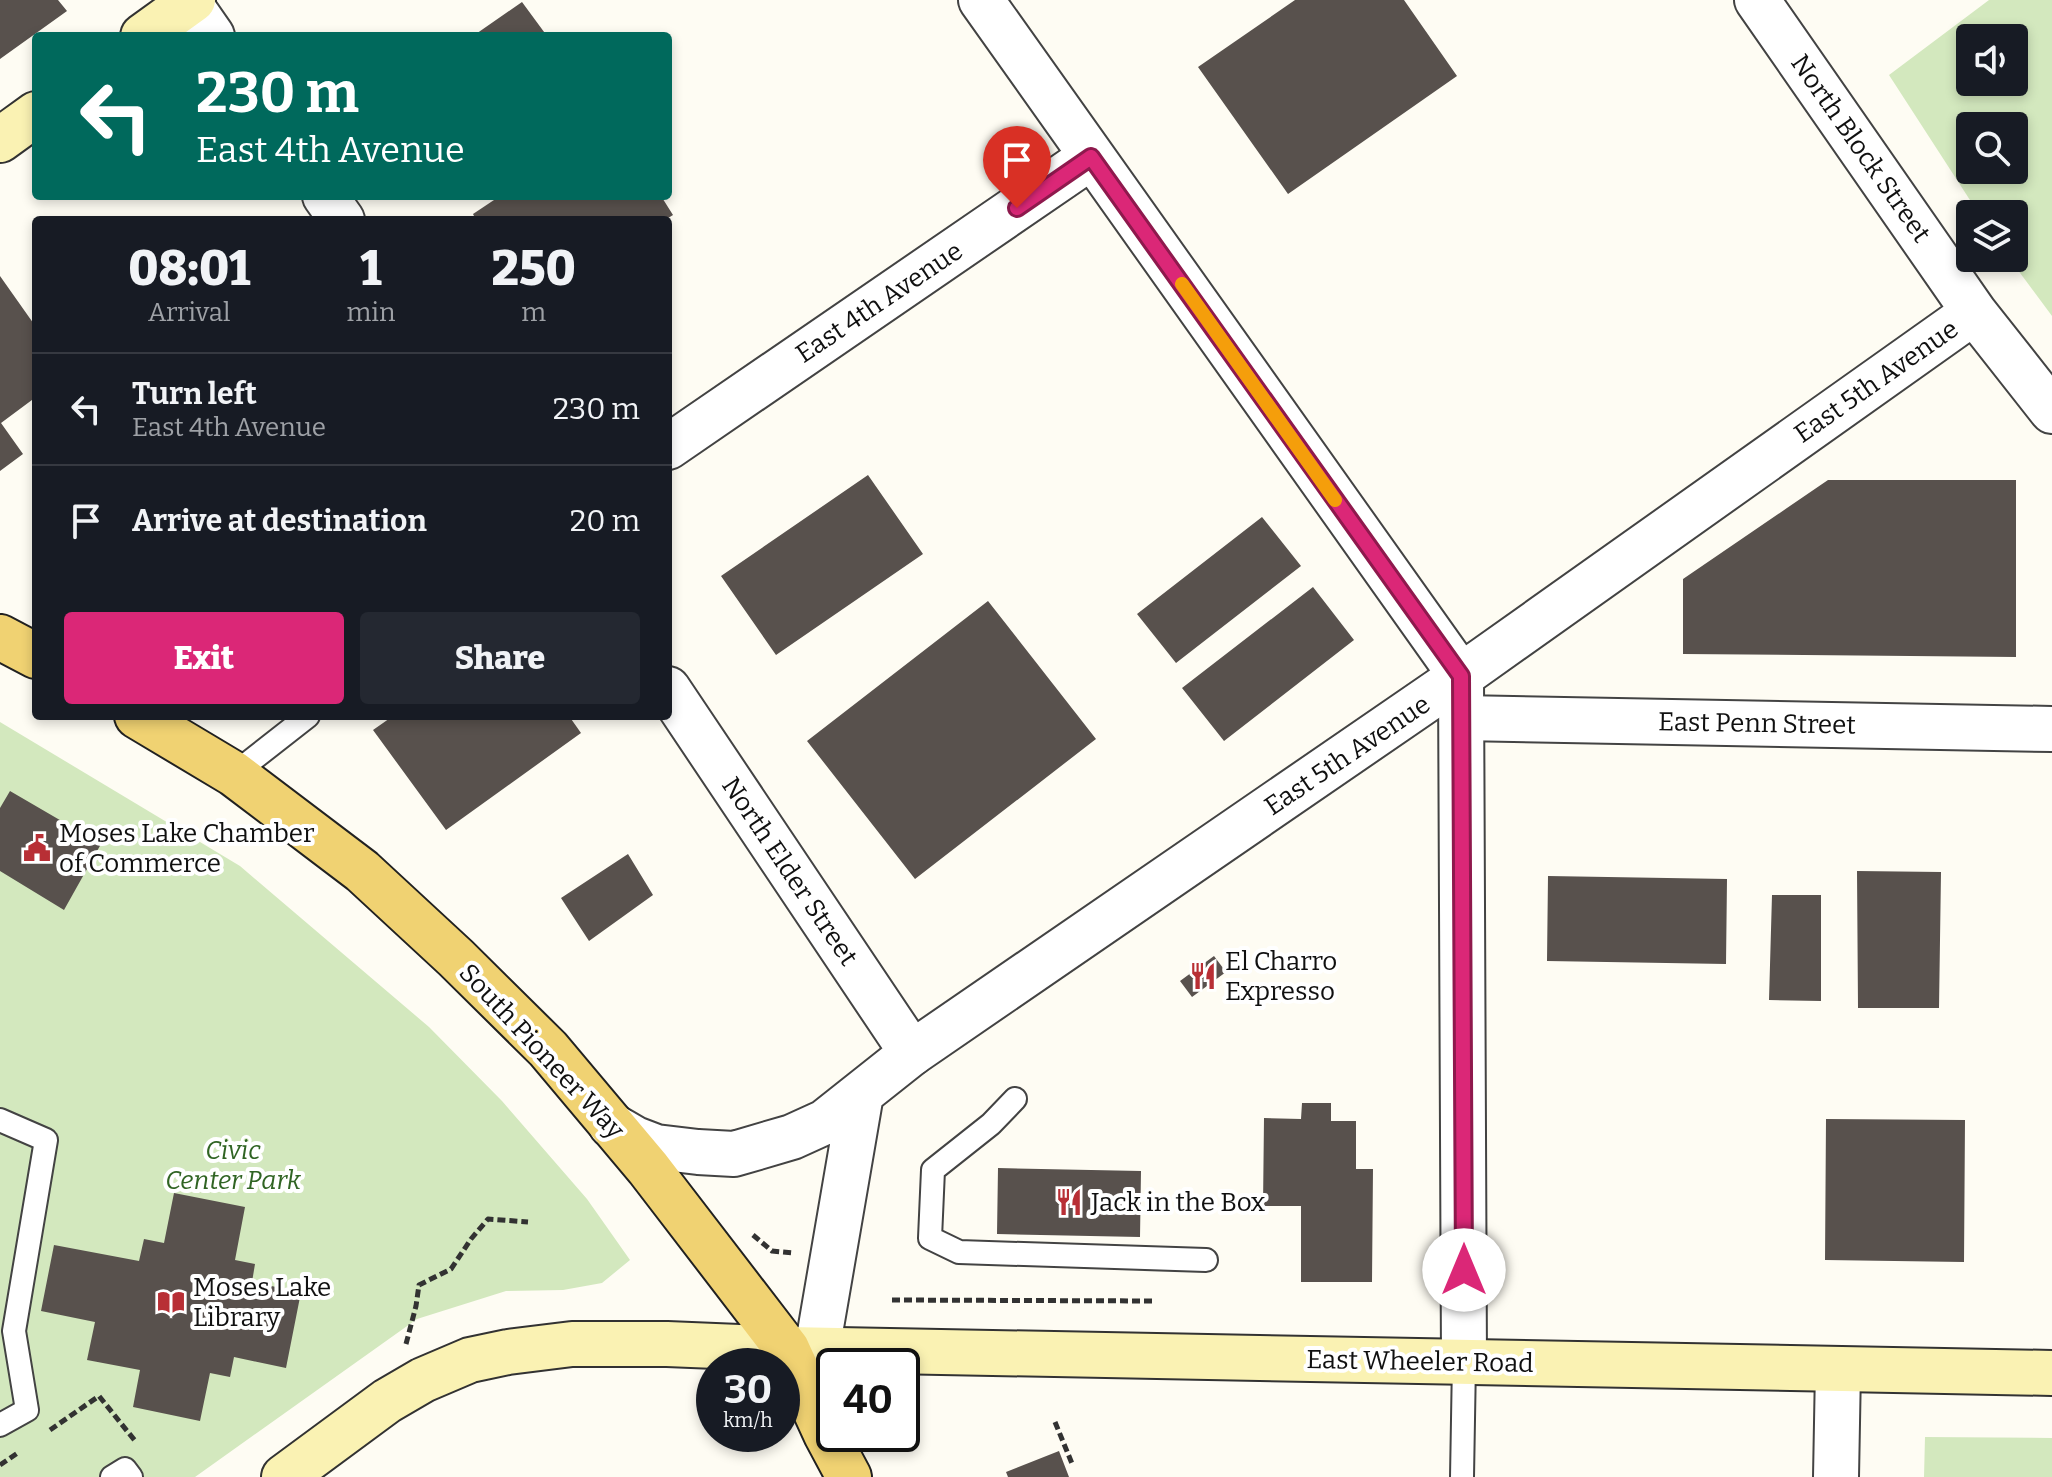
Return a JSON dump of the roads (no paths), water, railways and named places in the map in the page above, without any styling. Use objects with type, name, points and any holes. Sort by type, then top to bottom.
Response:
[{"type":"main road","points":[[151,32],[196,10]]},
{"type":"main road","points":[[0,140],[32,117]]},
{"type":"main road","points":[[0,637],[32,654]]},
{"type":"main road","name":"South Pioneer Way","points":[[144,720],[234,774],[362,871],[445,947],[548,1049],[802,1350],[826,1434],[849,1477]]},
{"type":"main road","points":[[284,1477],[387,1401],[423,1380],[470,1360],[572,1344],[667,1344],[802,1350]]},
{"type":"main road","name":"East Wheeler Road","points":[[802,1350],[2052,1373]]},
{"type":"street","points":[[981,0],[1462,697],[1464,1362]]},
{"type":"street","name":"North Block Street","points":[[1757,0],[1974,312],[2052,411]]},
{"type":"street","name":"East 4th Avenue","points":[[672,444],[1091,157]]},
{"type":"street","name":"East 5th Avenue","points":[[611,1125],[656,1147],[734,1154],[792,1137],[825,1122],[912,1053],[1462,697],[1974,312]]},
{"type":"street","name":"North Elder Street","points":[[672,695],[912,1053]]},
{"type":"street","name":"East Penn Street","points":[[1462,697],[2052,729]]},
{"type":"street","points":[[802,1350],[861,1094]]},
{"type":"street","points":[[1836,1477],[1838,1369]]},
{"type":"lane","points":[[234,774],[303,720]]},
{"type":"lane","points":[[1015,1099],[991,1124],[933,1170],[930,1238],[959,1252],[1206,1260]]},
{"type":"lane","points":[[0,1120],[46,1140],[14,1331],[27,1410],[0,1425]]},
{"type":"lane","points":[[1462,1477],[1464,1362]]},
{"type":"lane","points":[[112,1477],[125,1469],[131,1477]]},
{"type":"place","name":"Moses Lake Chamber of Commerce","points":[[37,848]]},
{"type":"place","name":"El Charro Expresso","points":[[1203,976]]},
{"type":"place","name":"Jack in the Box","points":[[1069,1202]]},
{"type":"place","name":"Moses Lake Library","points":[[171,1302]]},
{"type":"park label","name":"Civic Center Park","points":[[233,1165]]}]
